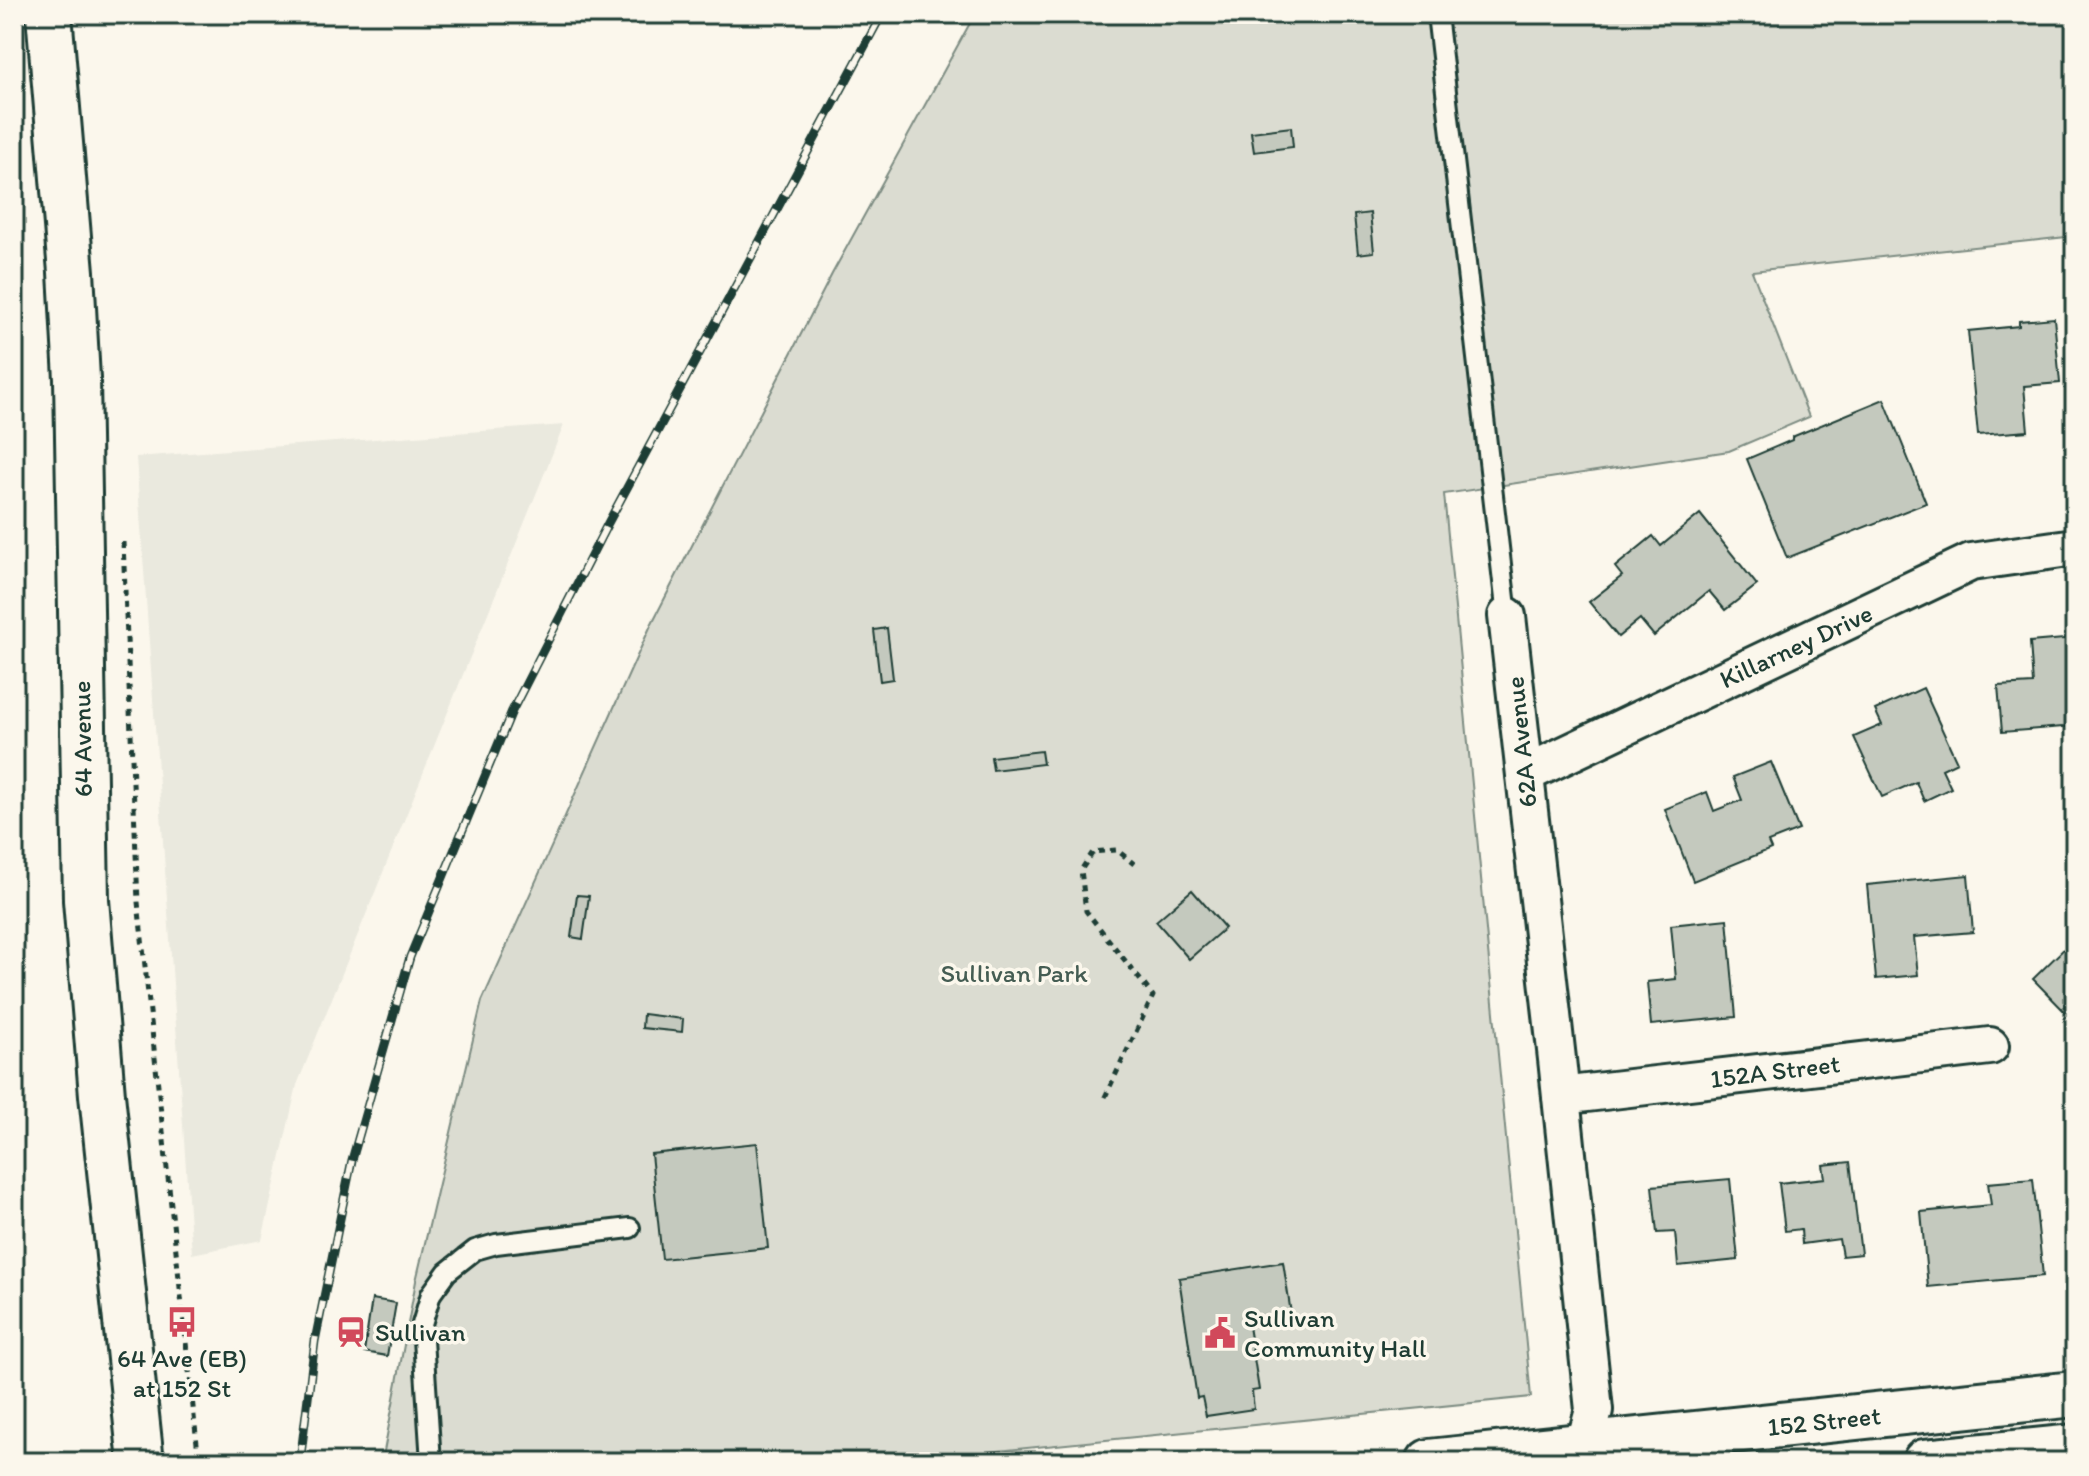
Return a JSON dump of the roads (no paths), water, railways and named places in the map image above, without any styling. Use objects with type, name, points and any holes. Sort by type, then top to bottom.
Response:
[{"type":"main road","name":"64 Avenue","points":[[49,14],[77,379],[86,900],[102,1095],[141,1462]]},
{"type":"main road","name":"152 Street","points":[[1429,1462],[1575,1454],[2075,1394]]},
{"type":"main road","points":[[1925,1462],[2075,1447]]},
{"type":"street","name":"Killarney Drive","points":[[1525,774],[1971,562],[2075,547]]},
{"type":"street","name":"62A Avenue","points":[[1507,616],[1594,1410],[1575,1454]]},
{"type":"street","name":"152A Street","points":[[1561,1096],[1990,1046]]},
{"type":"lane","name":"62A Avenue","points":[[1437,14],[1507,616]]},
{"type":"lane","points":[[431,1462],[422,1324],[431,1294],[447,1272],[475,1250],[496,1244],[630,1228]]},
{"type":"railway","points":[[300,1462],[315,1341],[352,1160],[410,957],[512,711],[608,523],[882,14]]},
{"type":"place","name":"64 Ave (EB) at 152 St","points":[[182,1322]]},
{"type":"place","name":"Sullivan","points":[[351,1332]]},
{"type":"place","name":"Sullivan Community Hall","points":[[1220,1333]]},
{"type":"park label","name":"Sullivan Park","points":[[1014,973]]}]
